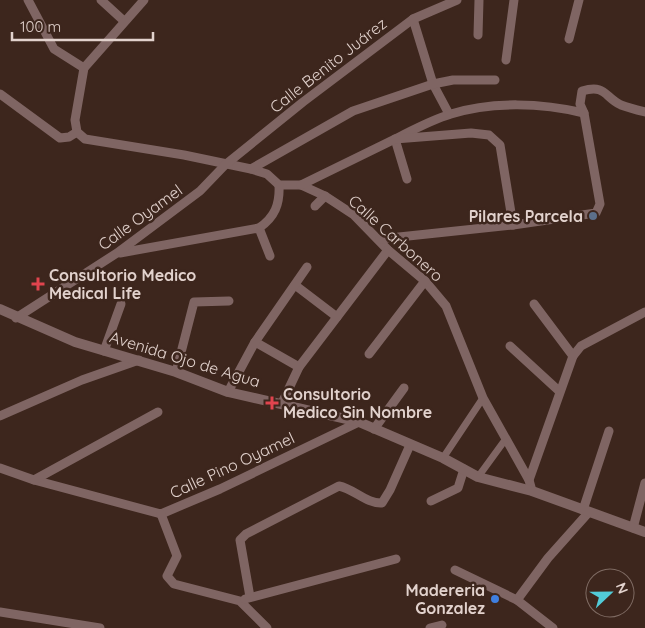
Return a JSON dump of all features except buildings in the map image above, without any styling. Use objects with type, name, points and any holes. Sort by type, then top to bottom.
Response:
[{"type":"street","points":[[28,0],[54,49],[84,68]]},
{"type":"street","points":[[101,0],[124,21]]},
{"type":"street","points":[[118,253],[258,228],[269,221],[280,201],[279,185],[267,174],[175,153],[85,139],[77,132],[75,120],[84,68],[144,0]]},
{"type":"street","name":"Calle Benito Juárez","points":[[225,165],[413,19],[456,0]]},
{"type":"street","points":[[478,35],[479,0]]},
{"type":"street","points":[[506,60],[514,0]]},
{"type":"street","points":[[569,40],[579,0]]},
{"type":"street","points":[[413,19],[433,84],[449,114]]},
{"type":"street","points":[[250,169],[354,111],[433,84],[453,80],[495,80]]},
{"type":"street","points":[[380,240],[513,225],[596,213],[600,204],[584,113],[580,104],[582,91],[592,88],[605,91],[620,104],[645,112]]},
{"type":"street","points":[[0,94],[60,138],[69,137],[77,132]]},
{"type":"street","points":[[301,185],[449,114],[472,108],[505,106],[551,107],[584,113]]},
{"type":"street","points":[[395,139],[471,133],[490,135],[500,145],[513,225]]},
{"type":"street","points":[[395,139],[407,179]]},
{"type":"street","name":"Calle Oyamel","points":[[16,318],[118,253],[200,191],[225,165]]},
{"type":"street","name":"Calle Carbonero","points":[[279,185],[301,185],[325,196],[354,215],[388,250],[425,281],[446,306],[483,398],[529,480],[532,491]]},
{"type":"street","points":[[315,206],[325,196]]},
{"type":"street","points":[[258,228],[270,256]]},
{"type":"street","points":[[282,403],[299,367],[388,250]]},
{"type":"street","points":[[228,392],[255,342],[307,267]]},
{"type":"street","points":[[368,354],[425,281]]},
{"type":"street","points":[[295,285],[337,317]]},
{"type":"street","points":[[176,372],[194,302],[228,301]]},
{"type":"street","points":[[104,350],[121,304]]},
{"type":"street","points":[[534,304],[573,356]]},
{"type":"street","name":"Avenida Ojo de Agua","points":[[1,312],[75,342],[176,372],[228,392],[358,422],[443,458],[478,477],[532,491],[645,532]]},
{"type":"street","points":[[529,480],[573,356],[581,346],[645,312]]},
{"type":"street","points":[[255,342],[299,367]]},
{"type":"street","points":[[510,346],[559,391]]},
{"type":"street","points":[[0,416],[82,380],[138,360]]},
{"type":"street","points":[[374,429],[404,388]]},
{"type":"street","points":[[443,458],[483,398]]},
{"type":"street","points":[[34,480],[158,412]]},
{"type":"street","name":"Calle Pino Oyamel","points":[[0,468],[34,480],[161,514],[220,489],[358,422]]},
{"type":"street","points":[[517,600],[586,511],[609,431]]},
{"type":"street","points":[[478,477],[505,440]]},
{"type":"street","points":[[250,597],[240,540],[246,534],[339,486],[375,504],[382,503],[390,490],[410,445]]},
{"type":"street","points":[[431,501],[458,488],[464,469]]},
{"type":"street","points":[[633,528],[645,483]]},
{"type":"street","points":[[161,514],[176,556],[167,576],[174,584],[240,601],[267,628]]},
{"type":"street","points":[[240,601],[396,559]]},
{"type":"street","points":[[455,570],[517,600],[553,628]]},
{"type":"street","points":[[0,612],[100,628]]},
{"type":"street","points":[[430,628],[442,625]]},
{"type":"place","name":"Pilares Parcela","points":[[593,216]]},
{"type":"place","name":"Consultorio Medico Medical Life","points":[[38,284]]},
{"type":"place","name":"Consultorio Medico Sin Nombre","points":[[272,403]]},
{"type":"place","name":"Madereria Gonzalez","points":[[495,599]]}]
